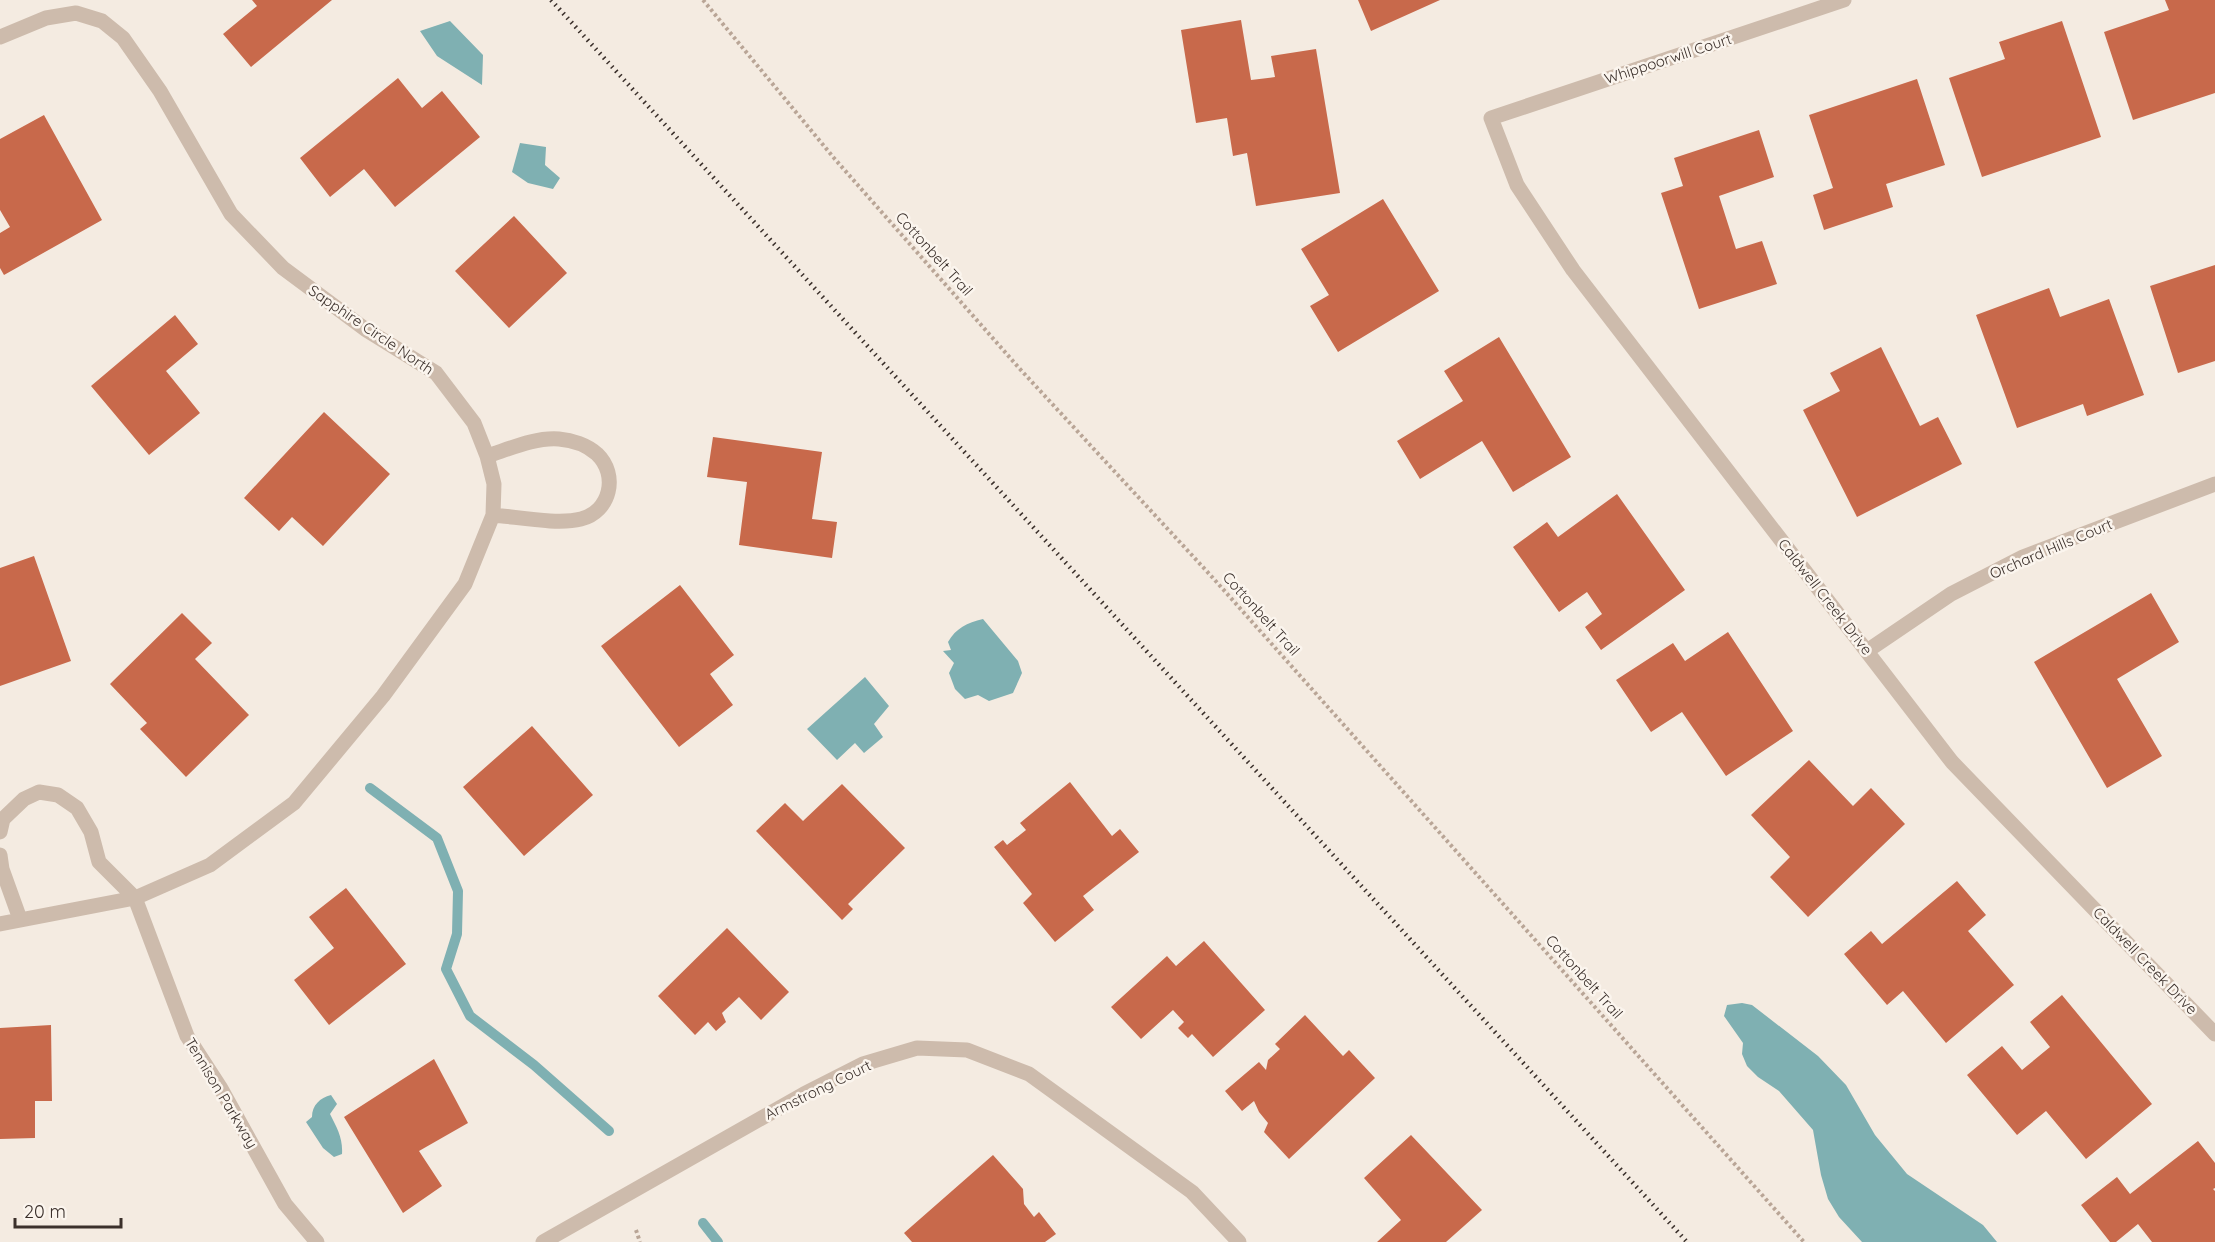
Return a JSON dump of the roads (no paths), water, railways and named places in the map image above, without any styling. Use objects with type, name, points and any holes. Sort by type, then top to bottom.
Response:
[{"type":"street","name":"Whippoorwill Court","points":[[1491,118],[1844,0]]},
{"type":"street","name":"Sapphire Circle North","points":[[0,37],[46,18],[76,13],[102,21],[123,38],[165,99],[231,214],[283,268],[365,329],[436,373],[474,423],[488,456],[494,484],[493,515],[465,584],[384,696],[294,803],[210,866],[135,898],[0,924]]},
{"type":"street","name":"Caldwell Creek Drive","points":[[1491,118],[1517,185],[1573,270],[1952,762],[2215,1034]]},
{"type":"street","points":[[488,456],[528,443],[558,438],[580,443],[598,454],[607,469],[610,484],[606,501],[594,514],[579,520],[493,515]]},
{"type":"street","name":"Orchard Hills Court","points":[[1867,651],[1951,594],[2023,557],[2215,484]]},
{"type":"street","points":[[0,832],[3,819],[24,799],[39,792],[58,795],[77,808],[91,832],[99,862],[135,898]]},
{"type":"street","points":[[0,855],[2,869],[20,919]]},
{"type":"street","name":"Tennison Parkway","points":[[135,898],[186,1036],[220,1087],[285,1204],[317,1242]]},
{"type":"street","name":"Armstrong Court","points":[[543,1242],[804,1094],[863,1064],[917,1048],[967,1050],[1029,1074],[1192,1192],[1239,1242]]},
{"type":"water","points":[[450,21],[483,55],[482,85],[437,56],[420,31]]},
{"type":"water","points":[[520,143],[546,147],[545,165],[560,178],[553,189],[528,183],[512,172]]},
{"type":"water","points":[[983,619],[1018,661],[1022,673],[1013,693],[989,701],[978,695],[965,699],[955,689],[949,673],[954,663],[943,651],[951,650],[948,642],[958,630],[967,624]]},
{"type":"water","points":[[865,677],[889,706],[874,724],[883,737],[864,753],[855,743],[837,760],[807,729]]},
{"type":"water","points":[[1742,1003],[1752,1005],[1818,1056],[1846,1085],[1875,1135],[1907,1174],[1983,1225],[1997,1242],[1862,1242],[1839,1217],[1828,1199],[1813,1130],[1779,1091],[1758,1077],[1747,1066],[1742,1054],[1743,1043],[1724,1016],[1727,1005]]},
{"type":"water","points":[[331,1095],[337,1104],[330,1114],[342,1143],[342,1154],[334,1157],[323,1148],[306,1122],[312,1117],[317,1103]]},
{"type":"waterway","points":[[370,788],[437,838],[458,891],[457,934],[446,969],[470,1016],[534,1065],[609,1131]]},
{"type":"waterway","points":[[703,1223],[718,1242]]},
{"type":"railway","points":[[551,0],[1687,1242]]}]
